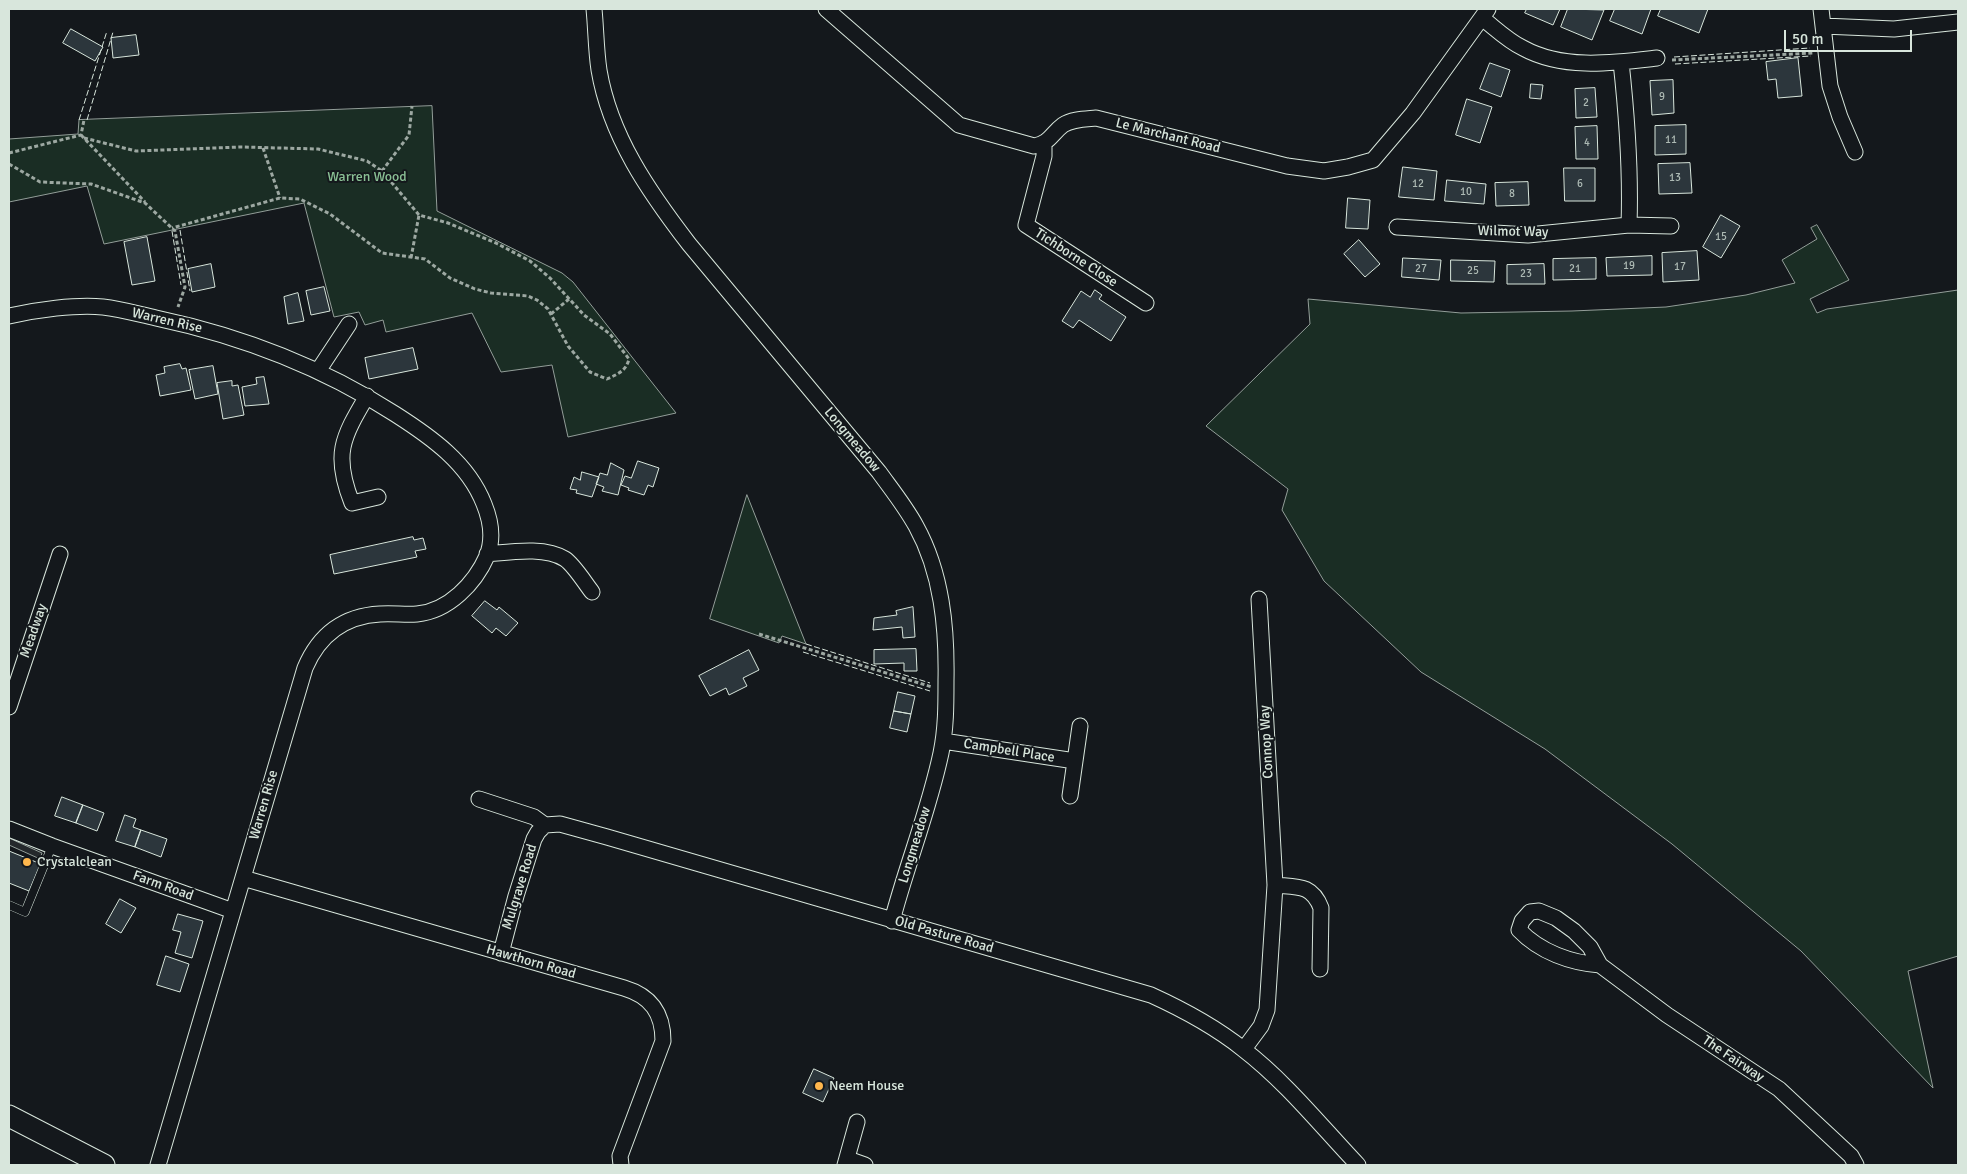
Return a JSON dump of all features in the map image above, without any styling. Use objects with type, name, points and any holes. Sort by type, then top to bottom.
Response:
[{"type":"main road","points":[[9,1116],[104,1165]]},
{"type":"street","name":"Longmeadow","points":[[594,9],[599,69],[608,105],[622,140],[638,172],[663,210],[689,244],[879,472],[917,527],[935,572],[945,626],[946,699],[943,741],[933,786],[892,921]]},
{"type":"street","points":[[826,9],[960,125],[1034,146],[1044,144]]},
{"type":"street","points":[[1821,9],[1830,86],[1840,117],[1855,152]]},
{"type":"street","points":[[1485,13],[1521,47],[1537,55],[1586,64],[1657,58]]},
{"type":"street","name":"Le Marchant Road","points":[[1044,144],[1065,124],[1096,118],[1287,166],[1324,171],[1373,160],[1413,113],[1485,13]]},
{"type":"street","points":[[1823,26],[1894,29],[1958,22]]},
{"type":"street","points":[[1622,62],[1628,124],[1629,225]]},
{"type":"street","name":"Tichborne Close","points":[[1044,144],[1044,156],[1026,225],[1146,303]]},
{"type":"street","name":"Wilmot Way","points":[[1395,226],[1528,235],[1629,225],[1671,226]]},
{"type":"street","name":"Warren Rise","points":[[9,316],[34,310],[94,306],[110,308],[173,321],[276,353],[318,371],[367,396],[432,439],[466,473],[479,492],[487,512],[491,536],[487,554],[476,577],[466,589],[438,608],[417,614],[382,614],[350,620],[331,631],[309,658],[170,1130],[158,1165]]},
{"type":"street","points":[[318,371],[349,324]]},
{"type":"street","points":[[367,396],[348,428],[343,443],[341,459],[343,475],[352,503],[378,497]]},
{"type":"street","points":[[487,554],[523,551],[550,553],[565,559],[592,592]]},
{"type":"street","name":"Meadway","points":[[9,707],[60,554]]},
{"type":"street","name":"Connop Way","points":[[1244,1049],[1261,1026],[1267,1010],[1275,885],[1259,599]]},
{"type":"street","points":[[1070,796],[1080,726]]},
{"type":"street","name":"Campbell Place","points":[[943,741],[1075,761]]},
{"type":"street","name":"Old Pasture Road","points":[[479,799],[534,817],[545,825],[567,826],[1150,995],[1199,1018],[1244,1049],[1284,1087],[1358,1165]]},
{"type":"street","name":"Mulgrave Road","points":[[501,953],[534,839],[540,828],[545,825]]},
{"type":"street","name":"Farm Road","points":[[9,829],[233,911]]},
{"type":"street","name":"Hawthorn Road","points":[[243,878],[632,991],[647,998],[657,1011],[663,1032],[663,1041],[620,1156],[621,1165]]},
{"type":"street","points":[[1275,885],[1305,888],[1316,896],[1321,908],[1320,969]]},
{"type":"street","name":"The Fairway","points":[[1600,965],[1579,963],[1549,952],[1527,938],[1519,930],[1522,921],[1530,912],[1539,911],[1556,918],[1574,931],[1590,947],[1600,965],[1667,1015],[1779,1090],[1851,1156],[1856,1165]]},
{"type":"street","points":[[857,1122],[846,1162],[865,1165]]},
{"type":"lane","points":[[9,905],[26,912],[52,846]]},
{"type":"path","points":[[1657,58],[1673,60],[1810,53],[1826,54]]},
{"type":"path","points":[[382,171],[409,136],[412,106]]},
{"type":"path","points":[[81,135],[84,120]]},
{"type":"path","points":[[81,135],[145,203],[175,231],[185,287],[176,312]]},
{"type":"path","points":[[9,153],[81,135]]},
{"type":"path","points":[[84,138],[136,151],[194,148],[318,149],[367,161],[382,171],[419,215],[496,243],[530,261],[584,315],[610,334],[629,359],[628,366],[620,374],[607,379],[590,372],[568,346],[548,309],[528,296],[475,289],[450,278],[424,259],[382,252],[330,214],[300,199],[280,198],[172,228]]},
{"type":"path","points":[[263,148],[280,198]]},
{"type":"path","points":[[9,164],[40,182],[91,184],[145,203]]},
{"type":"path","points":[[411,258],[419,215]]},
{"type":"path","points":[[551,314],[569,299]]},
{"type":"path","points":[[758,634],[937,688]]},
{"type":"green space","name":"Warren Wood","points":[[432,106],[437,211],[562,273],[573,282],[676,413],[568,437],[552,365],[501,372],[472,313],[386,332],[383,320],[365,325],[359,312],[334,317],[304,203],[104,244],[87,186],[9,202],[9,139],[78,134],[79,120]]},
{"type":"green space","points":[[1817,225],[1849,280],[1810,299],[1817,313],[1827,309],[1958,290],[1958,956],[1908,971],[1933,1088],[1801,951],[1672,844],[1545,749],[1421,672],[1324,581],[1282,510],[1288,489],[1206,426],[1310,324],[1308,299],[1461,313],[1666,307],[1746,295],[1795,283],[1782,260],[1817,239],[1811,228]]},
{"type":"green space","points":[[747,495],[806,644],[782,636],[779,643],[710,619]]},
{"type":"shaded area","points":[[9,838],[42,853],[40,859],[9,845]]},
{"type":"building","points":[[1527,9],[1560,9],[1553,25],[1525,13]]},
{"type":"building","points":[[1568,9],[1604,10],[1592,40],[1561,27]]},
{"type":"building","points":[[1615,9],[1651,9],[1642,34],[1610,21]]},
{"type":"building","points":[[1661,9],[1708,9],[1699,33],[1658,16]]},
{"type":"building","points":[[71,29],[103,47],[95,61],[63,43]]},
{"type":"building","points":[[136,35],[139,55],[113,58],[111,38]]},
{"type":"building","points":[[1798,58],[1802,96],[1778,98],[1776,79],[1768,80],[1766,62]]},
{"type":"building","points":[[1490,63],[1510,70],[1501,97],[1480,89]]},
{"type":"building","points":[[1673,80],[1674,113],[1652,115],[1650,81]]},
{"type":"building","points":[[1531,84],[1543,85],[1541,99],[1530,98]]},
{"type":"building","points":[[1595,88],[1597,117],[1576,118],[1575,89]]},
{"type":"building","points":[[1467,99],[1492,107],[1480,143],[1456,135]]},
{"type":"building","points":[[1686,125],[1686,154],[1655,155],[1655,126]]},
{"type":"building","points":[[1597,126],[1598,159],[1576,159],[1575,127]]},
{"type":"building","points":[[1690,163],[1692,193],[1659,194],[1658,164]]},
{"type":"building","points":[[1403,167],[1437,171],[1434,200],[1399,197]]},
{"type":"building","points":[[1564,168],[1595,168],[1595,201],[1565,201]]},
{"type":"building","points":[[1447,180],[1486,184],[1484,204],[1445,201]]},
{"type":"building","points":[[1528,182],[1529,205],[1496,206],[1495,183]]},
{"type":"building","points":[[1348,198],[1370,200],[1368,229],[1346,228]]},
{"type":"building","points":[[1721,215],[1740,226],[1721,258],[1703,247]]},
{"type":"building","points":[[147,237],[155,281],[132,285],[124,242]]},
{"type":"building","points":[[1359,240],[1380,264],[1365,277],[1344,254]]},
{"type":"building","points":[[1697,251],[1699,280],[1663,282],[1662,253]]},
{"type":"building","points":[[1652,256],[1652,275],[1607,276],[1606,258]]},
{"type":"building","points":[[1403,258],[1441,260],[1439,280],[1402,277]]},
{"type":"building","points":[[1596,258],[1596,279],[1553,280],[1553,259]]},
{"type":"building","points":[[1451,260],[1495,261],[1494,282],[1451,281]]},
{"type":"building","points":[[211,264],[215,287],[192,292],[188,269]]},
{"type":"building","points":[[1544,264],[1545,284],[1507,284],[1507,265]]},
{"type":"building","points":[[324,287],[330,311],[311,315],[306,291]]},
{"type":"building","points":[[1095,290],[1102,295],[1099,299],[1126,317],[1111,341],[1079,320],[1073,328],[1062,321],[1081,291],[1090,297]]},
{"type":"building","points":[[298,293],[304,321],[288,324],[284,297]]},
{"type":"building","points":[[413,348],[418,369],[369,379],[365,358]]},
{"type":"building","points":[[180,364],[182,369],[186,368],[191,390],[160,396],[156,375],[165,373],[164,367]]},
{"type":"building","points":[[213,366],[218,394],[195,399],[189,370]]},
{"type":"building","points":[[264,377],[269,404],[245,406],[242,387],[257,384],[256,378]]},
{"type":"building","points":[[232,381],[232,386],[238,385],[244,415],[223,419],[217,383]]},
{"type":"building","points":[[638,461],[659,468],[653,487],[648,485],[644,495],[628,490],[629,488],[621,485],[625,476],[631,478]]},
{"type":"building","points":[[611,463],[624,470],[618,495],[602,491],[604,487],[596,484],[600,473],[607,475]]},
{"type":"building","points":[[582,472],[599,477],[592,497],[576,493],[577,490],[570,489],[574,477],[580,480]]},
{"type":"building","points":[[413,537],[414,540],[423,538],[426,549],[415,551],[417,557],[334,574],[330,555]]},
{"type":"building","points":[[485,601],[497,610],[499,607],[518,623],[506,636],[496,628],[492,633],[472,616]]},
{"type":"building","points":[[913,607],[915,637],[903,638],[902,627],[873,630],[874,618],[897,615],[896,611]]},
{"type":"building","points":[[916,649],[917,671],[904,671],[904,663],[874,664],[874,650]]},
{"type":"building","points":[[749,650],[759,670],[743,678],[747,686],[729,695],[726,688],[710,696],[699,676]]},
{"type":"building","points":[[898,692],[915,696],[911,714],[894,711]]},
{"type":"building","points":[[894,711],[911,714],[907,732],[890,728]]},
{"type":"building","points":[[62,797],[83,805],[76,823],[55,816]]},
{"type":"building","points":[[83,805],[104,813],[97,831],[76,823]]},
{"type":"building","points":[[125,815],[136,819],[133,827],[141,830],[135,847],[116,841]]},
{"type":"building","points":[[141,830],[167,839],[161,857],[135,847]]},
{"type":"building","points":[[9,851],[41,864],[29,891],[9,883]]},
{"type":"building","points":[[120,899],[136,908],[121,933],[106,924]]},
{"type":"building","points":[[178,914],[203,921],[192,958],[175,953],[181,932],[173,930]]},
{"type":"building","points":[[166,956],[189,964],[180,992],[157,985]]},
{"type":"building","name":"Neem House","points":[[814,1069],[834,1078],[823,1102],[803,1093]]},
{"type":"fence","points":[[79,120],[107,31]]},
{"type":"fence","points":[[87,120],[113,32]]},
{"type":"fence","points":[[1674,57],[1810,48]]},
{"type":"fence","points":[[1675,64],[1811,56]]},
{"type":"fence","points":[[180,230],[190,291]]},
{"type":"fence","points":[[172,231],[181,285]]},
{"type":"fence","points":[[806,644],[930,683]]},
{"type":"fence","points":[[803,652],[930,691]]},
{"type":"place","name":"Crystalclean","points":[[27,862]]},
{"type":"place","name":"Neem House","points":[[819,1086]]}]
